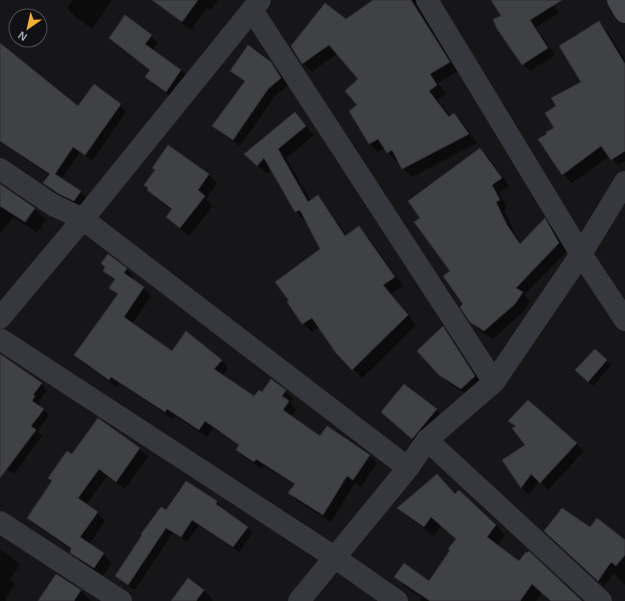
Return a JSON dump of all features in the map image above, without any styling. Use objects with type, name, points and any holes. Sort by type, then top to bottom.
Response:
[{"type":"main road","points":[[618,0],[625,12]]},
{"type":"street","points":[[427,0],[581,254],[625,320]]},
{"type":"street","points":[[0,318],[83,219],[256,5],[494,382]]},
{"type":"street","points":[[0,169],[53,205],[83,219],[408,468]]},
{"type":"street","points":[[299,601],[408,468],[426,440],[494,382],[581,254],[625,182]]},
{"type":"street","points":[[0,339],[334,557],[397,601]]},
{"type":"street","points":[[426,440],[601,601]]},
{"type":"street","points":[[0,522],[121,601]]},
{"type":"building","points":[[152,0],[198,0],[182,22]]},
{"type":"building","points":[[373,0],[411,0],[450,62],[430,74],[437,85],[429,91],[449,117],[454,113],[469,134],[402,169],[392,150],[387,153],[378,139],[369,144],[349,111],[357,105],[345,91],[358,79],[329,45],[302,64],[291,46],[325,3],[346,19]]},
{"type":"building","points":[[491,0],[562,0],[530,20],[548,48],[522,65],[497,29],[493,19],[501,16]]},
{"type":"building","points":[[125,15],[152,35],[145,44],[181,70],[166,92],[145,77],[150,70],[109,38]]},
{"type":"building","points":[[599,21],[625,64],[625,151],[611,160],[601,146],[562,175],[538,139],[547,134],[546,132],[554,128],[545,113],[556,106],[551,98],[581,82],[559,46]]},
{"type":"building","points":[[0,43],[78,106],[94,84],[121,104],[85,155],[73,147],[55,174],[81,191],[74,201],[59,194],[43,183],[50,174],[0,141]]},
{"type":"building","points":[[248,45],[271,62],[281,78],[268,89],[233,140],[212,126],[245,81],[230,71]]},
{"type":"building","points":[[295,112],[306,126],[278,149],[308,202],[318,195],[345,236],[359,226],[395,277],[383,285],[408,315],[352,370],[336,353],[312,318],[302,324],[287,302],[289,301],[275,282],[320,249],[300,210],[295,212],[264,158],[257,166],[244,154]]},
{"type":"building","points":[[168,145],[209,174],[198,190],[205,196],[180,228],[166,217],[172,209],[147,190],[148,188],[144,185],[155,170],[152,168]]},
{"type":"building","points":[[480,148],[502,178],[492,185],[500,200],[496,202],[507,225],[520,244],[545,218],[559,243],[516,288],[523,292],[515,304],[484,331],[470,322],[461,309],[460,307],[463,304],[443,276],[450,271],[414,222],[420,218],[408,201]]},
{"type":"building","points":[[0,184],[35,208],[25,222],[0,206]]},
{"type":"building","points":[[108,254],[127,268],[124,273],[144,287],[124,317],[172,351],[186,331],[222,360],[214,369],[254,396],[259,390],[262,392],[271,379],[286,390],[282,396],[289,401],[283,410],[320,436],[327,426],[370,455],[353,480],[347,476],[323,515],[288,493],[295,484],[256,459],[254,462],[236,450],[239,445],[205,421],[199,430],[167,409],[165,412],[111,377],[109,380],[74,355],[118,294],[109,288],[115,279],[103,271],[105,267],[101,263]]},
{"type":"building","points":[[443,326],[475,376],[461,389],[439,375],[417,351]]},
{"type":"building","points":[[595,349],[607,360],[588,382],[575,370]]},
{"type":"building","points":[[0,354],[42,383],[33,395],[35,396],[32,401],[44,409],[31,426],[36,430],[0,478]]},
{"type":"building","points":[[404,384],[437,409],[412,439],[381,412]]},
{"type":"building","points":[[528,400],[577,443],[540,483],[531,474],[521,488],[502,460],[525,445],[512,428],[516,426],[508,421]]},
{"type":"building","points":[[98,418],[140,448],[116,482],[99,469],[78,498],[98,512],[80,537],[104,553],[94,568],[70,553],[71,548],[27,518],[52,481],[48,478],[67,451],[72,454]]},
{"type":"building","points":[[437,474],[455,494],[459,490],[496,525],[487,537],[519,561],[526,552],[527,553],[529,551],[582,601],[551,601],[532,584],[520,601],[430,601],[394,577],[404,563],[429,581],[450,550],[448,549],[456,539],[431,517],[424,527],[397,508]]},
{"type":"building","points":[[186,481],[217,501],[216,504],[248,527],[233,547],[192,520],[181,537],[166,528],[128,585],[115,576],[142,535],[141,534],[161,507],[166,510]]},
{"type":"building","points":[[562,508],[590,527],[597,518],[625,540],[625,555],[616,566],[611,562],[598,581],[544,531]]},
{"type":"building","points":[[56,574],[81,590],[74,601],[38,601]]},
{"type":"building","points":[[188,578],[204,590],[196,601],[171,601]]}]
